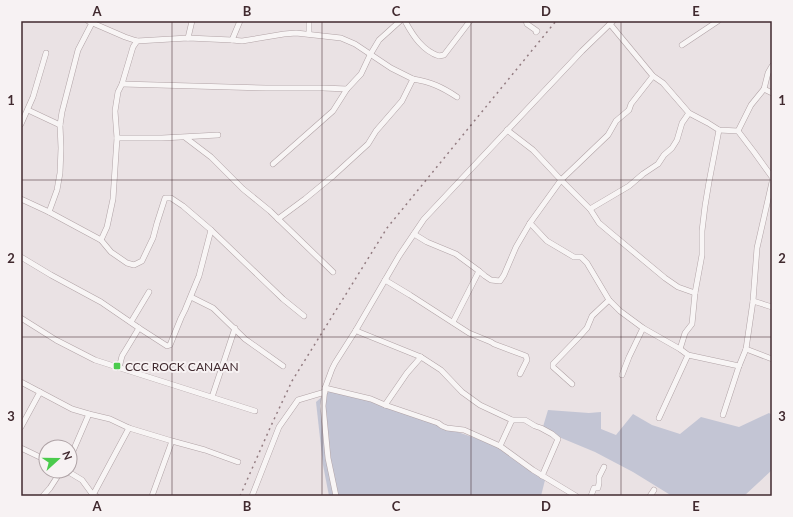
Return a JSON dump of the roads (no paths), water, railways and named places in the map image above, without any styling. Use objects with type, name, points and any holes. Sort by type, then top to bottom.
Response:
[{"type":"street","points":[[188,38],[192,21]]},
{"type":"street","points":[[232,40],[240,21]]},
{"type":"street","points":[[309,21],[309,34]]},
{"type":"street","points":[[273,164],[333,111],[347,89],[361,74],[378,40],[400,21]]},
{"type":"street","points":[[406,21],[409,28],[426,50],[439,56],[444,55],[470,21]]},
{"type":"street","points":[[526,21],[536,32]]},
{"type":"street","points":[[682,45],[718,21]]},
{"type":"street","points":[[49,212],[57,190],[60,173],[60,125],[64,104],[77,54],[90,22],[137,41],[188,38],[242,41],[296,32],[341,38],[355,44],[397,72],[413,79],[441,87],[457,97]]},
{"type":"street","points":[[336,496],[328,458],[323,413],[325,390],[332,369],[399,256],[424,219],[582,51],[612,22],[653,76],[663,83],[689,113],[719,130],[738,131],[772,177],[757,248],[753,301],[746,349],[723,415]]},
{"type":"street","points":[[101,240],[107,227],[113,199],[117,138],[115,111],[118,92],[137,41]]},
{"type":"street","points":[[21,124],[33,97],[46,53]]},
{"type":"street","points":[[738,131],[751,105],[764,89],[768,73],[772,66]]},
{"type":"street","points":[[414,234],[427,242],[456,254],[491,280],[500,281],[516,247],[530,223],[561,180],[608,135],[616,121],[629,110],[631,104],[653,76]]},
{"type":"street","points":[[278,219],[333,176],[341,167],[368,144],[376,131],[402,101],[413,79]]},
{"type":"street","points":[[122,84],[347,89]]},
{"type":"street","points":[[764,89],[772,93]]},
{"type":"street","points":[[28,110],[60,125]]},
{"type":"street","points":[[590,209],[629,186],[642,174],[658,164],[677,140],[682,123],[689,113]]},
{"type":"street","points":[[507,130],[533,150],[612,234],[644,259],[665,278],[678,287],[695,293]]},
{"type":"street","points":[[680,350],[685,333],[692,324],[695,293],[702,255],[702,231],[709,182],[719,130]]},
{"type":"street","points":[[117,138],[186,138],[218,136]]},
{"type":"street","points":[[186,138],[211,157],[243,189],[270,211],[334,272]]},
{"type":"street","points":[[21,200],[49,212],[101,240],[111,252],[127,264],[134,265],[142,261],[154,238],[165,198],[171,198],[183,206],[211,230],[283,299],[304,316]]},
{"type":"street","points":[[530,223],[547,241],[574,257],[581,258],[587,263],[608,300],[643,328],[688,356],[739,366]]},
{"type":"street","points":[[21,257],[100,302],[167,346],[170,345],[180,318],[191,297],[199,276],[211,230]]},
{"type":"street","points":[[453,322],[479,271]]},
{"type":"street","points":[[385,280],[469,333],[526,356],[527,360],[520,374]]},
{"type":"street","points":[[131,322],[149,292]]},
{"type":"street","points":[[191,297],[213,308],[245,339],[283,366]]},
{"type":"street","points":[[572,384],[553,367],[553,364],[587,328],[592,316],[608,300]]},
{"type":"street","points":[[753,301],[772,307]]},
{"type":"street","points":[[21,318],[56,340],[95,360],[255,411]]},
{"type":"street","points":[[119,368],[122,356],[139,328]]},
{"type":"street","points":[[212,397],[235,328]]},
{"type":"street","points":[[622,375],[643,328]]},
{"type":"street","points":[[356,330],[421,357],[441,370],[471,400],[487,409],[512,420],[525,420],[552,434],[558,439],[542,476]]},
{"type":"street","points":[[746,349],[772,359]]},
{"type":"street","points":[[659,418],[688,356]]},
{"type":"street","points":[[384,405],[407,373],[421,357]]},
{"type":"street","points":[[21,382],[72,409],[110,419],[129,428],[205,450],[238,462]]},
{"type":"street","points":[[252,496],[282,421],[298,400],[325,390],[371,399],[384,405],[438,423],[444,427],[464,430],[500,446],[542,476],[576,496]]},
{"type":"street","points":[[21,427],[40,392]]},
{"type":"street","points":[[78,439],[89,414]]},
{"type":"street","points":[[500,446],[512,420]]},
{"type":"street","points":[[78,478],[95,495],[129,428]]},
{"type":"street","points":[[152,496],[172,441]]},
{"type":"street","points":[[21,448],[38,456]]},
{"type":"street","points":[[591,496],[594,488],[598,488],[600,483],[599,477],[604,467]]},
{"type":"street","points":[[43,496],[56,479]]},
{"type":"street","points":[[650,496],[654,490]]},
{"type":"railway","points":[[240,496],[292,381],[387,228],[556,21]]},
{"type":"place","name":"CCC ROCK CANAAN","points":[[117,366]]}]
